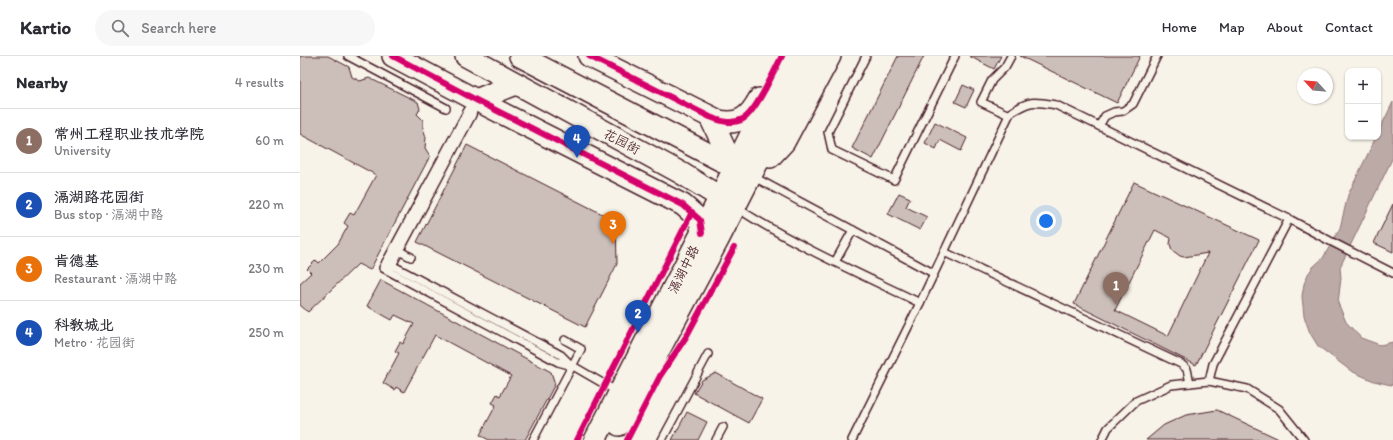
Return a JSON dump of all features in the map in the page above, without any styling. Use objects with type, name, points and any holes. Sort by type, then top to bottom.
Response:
[{"type":"main road","points":[[394,56],[411,77],[476,100],[683,205],[700,220],[702,232]]},
{"type":"main road","points":[[520,56],[743,172]]},
{"type":"main road","points":[[589,56],[710,117],[719,121],[730,123],[743,119],[752,110],[782,56]]},
{"type":"main road","name":"滆湖中路","points":[[743,172],[755,126],[788,73],[796,56]]},
{"type":"main road","name":"滆湖中路","points":[[611,440],[743,172],[812,56]]},
{"type":"main road","points":[[743,172],[784,142],[830,56]]},
{"type":"main road","points":[[468,57],[476,100]]},
{"type":"main road","name":"花园街","points":[[468,57],[681,173],[728,202]]},
{"type":"main road","points":[[476,100],[516,84]]},
{"type":"main road","points":[[710,117],[743,172]]},
{"type":"main road","name":"滆湖中路","points":[[595,440],[702,232],[728,202]]},
{"type":"lane","points":[[348,56],[411,77],[446,108]]},
{"type":"lane","points":[[866,56],[828,132],[832,150],[894,180],[955,56]]},
{"type":"lane","points":[[1009,115],[981,102],[992,80],[1006,67],[1011,56]]},
{"type":"lane","points":[[1099,126],[1104,116],[1114,112],[1123,111],[1134,104],[1157,56]]},
{"type":"lane","points":[[476,100],[467,112],[389,266],[475,313],[558,362],[572,366],[620,393]]},
{"type":"lane","points":[[852,440],[1010,113],[1024,104],[1038,102],[1056,105],[1289,219],[1330,242],[1393,273]]},
{"type":"lane","points":[[743,172],[933,273]]},
{"type":"lane","points":[[728,202],[757,221],[835,262],[920,302]]},
{"type":"lane","points":[[1209,381],[1213,364],[1289,219]]},
{"type":"lane","points":[[835,262],[853,230]]},
{"type":"lane","points":[[396,250],[411,257]]},
{"type":"lane","points":[[944,252],[1181,364],[1187,369],[1190,383]]},
{"type":"lane","points":[[533,440],[581,349],[564,340]]},
{"type":"lane","points":[[662,440],[708,354]]},
{"type":"lane","points":[[1102,440],[1108,428],[1136,401],[1171,385],[1209,381],[1247,389],[1279,409],[1304,440]]},
{"type":"lane","points":[[716,440],[724,427]]},
{"type":"shaded area","points":[[1393,102],[1393,157],[1340,267],[1341,278],[1338,303],[1346,322],[1361,338],[1380,345],[1393,342],[1393,384],[1391,385],[1374,381],[1351,371],[1318,346],[1310,333],[1304,316],[1302,296],[1304,284],[1308,274],[1323,258],[1340,228],[1348,195],[1375,140],[1381,140],[1381,127]]},
{"type":"building","points":[[300,56],[328,56],[349,67],[352,77],[360,81],[369,78],[418,102],[420,109],[417,114],[423,120],[423,128],[426,137],[425,148],[430,156],[370,270],[358,264],[308,312],[300,305],[300,283],[311,273],[307,269],[316,260],[319,263],[338,244],[348,226],[344,223],[350,213],[354,215],[376,175],[300,134]]},
{"type":"building","points":[[898,56],[924,56],[873,159],[852,148]]},
{"type":"building","points":[[969,56],[1001,56],[994,69]]},
{"type":"building","points":[[1020,56],[1140,56],[1117,103]]},
{"type":"building","points":[[963,85],[974,90],[966,107],[955,102]]},
{"type":"building","points":[[935,122],[967,138],[961,151],[940,140],[936,149],[925,143]]},
{"type":"building","points":[[467,145],[616,221],[617,264],[585,327],[417,242]]},
{"type":"building","points":[[1134,182],[1259,240],[1196,365],[1074,304]],"holes":[[[1155,230],[1171,238],[1170,244],[1172,250],[1180,256],[1184,257],[1208,253],[1168,336],[1115,310]]]},
{"type":"building","points":[[899,193],[910,198],[906,207],[927,217],[920,230],[888,214]]},
{"type":"building","points":[[1393,204],[1393,252],[1374,243]]},
{"type":"building","points":[[381,280],[551,372],[555,384],[525,440],[489,440],[480,435],[496,405],[492,403],[497,394],[500,396],[511,376],[435,335],[404,392],[396,387],[395,390],[383,383],[399,353],[395,351],[400,342],[403,344],[414,324],[395,315],[392,320],[367,306]]},
{"type":"building","points":[[716,373],[762,399],[749,423],[694,393],[702,380]]},
{"type":"building","points":[[1217,410],[1281,440],[1146,440],[1164,425],[1186,415]]},
{"type":"building","points":[[687,412],[707,422],[698,440],[672,440]]},
{"type":"cycle path","points":[[393,56],[476,100],[683,205],[700,220],[702,233]]},
{"type":"cycle path","points":[[589,56],[710,117],[730,122],[739,121],[748,115],[759,100],[782,56]]},
{"type":"cycle path","points":[[577,440],[692,212]]},
{"type":"cycle path","points":[[627,440],[660,376],[686,337],[734,248]]},
{"type":"place","name":"科教城北","points":[[577,158]]},
{"type":"place","name":"肯德基","points":[[613,244]]},
{"type":"place","name":"常州工程职业技术学院","points":[[1116,305]]},
{"type":"place","name":"滆湖路花园街","points":[[638,333]]}]
